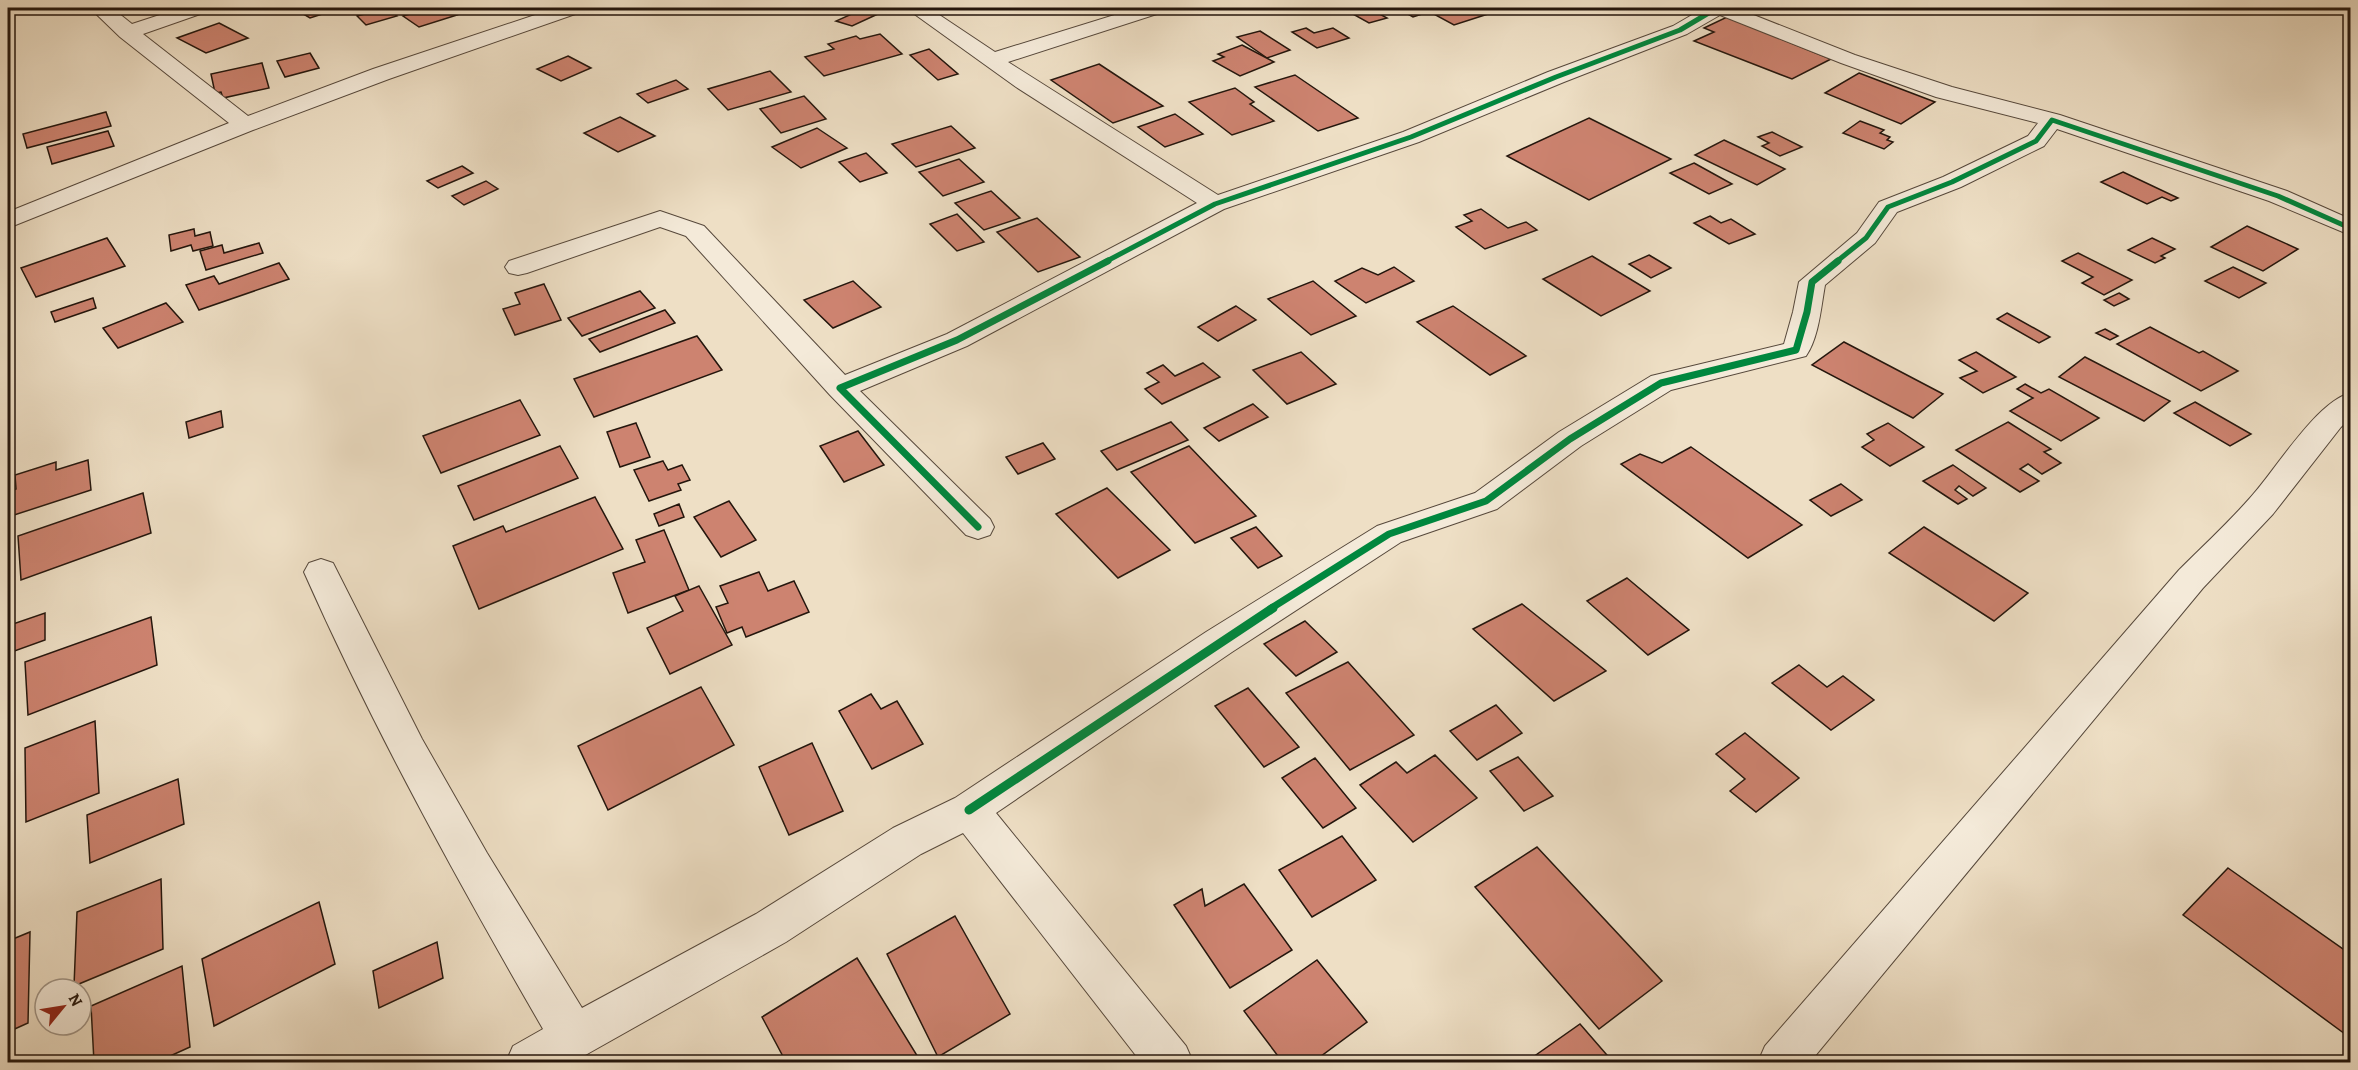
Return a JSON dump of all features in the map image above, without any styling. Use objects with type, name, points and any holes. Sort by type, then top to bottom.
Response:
[{"type":"street","points":[[100,8],[127,33],[245,125]]},
{"type":"street","points":[[127,33],[199,8]]},
{"type":"street","points":[[8,221],[245,125],[381,74],[574,8]]},
{"type":"street","points":[[916,8],[992,60],[1215,204]]},
{"type":"street","points":[[992,60],[1156,8]]},
{"type":"street","points":[[840,388],[957,340],[1215,204],[1411,137],[1556,77],[1680,30],[1718,8],[1848,59],[1944,92],[2052,120],[2278,196],[2350,228]]},
{"type":"street","points":[[529,1062],[771,928],[907,841],[969,810],[1219,642],[1389,534],[1486,501],[1570,439],[1661,383],[1796,350],[1807,312],[1812,282],[1866,238],[1888,207],[1952,182],[2036,141],[2052,120]]},
{"type":"street","points":[[518,267],[660,219],[695,231],[840,388],[978,527]]},
{"type":"street","points":[[1781,1062],[2191,579],[2262,506],[2330,420],[2350,403]]},
{"type":"street","points":[[321,572],[358,657],[471,864],[574,1038]]},
{"type":"street","points":[[969,810],[1170,1062]]},
{"type":"building","points":[[293,8],[331,8],[335,10],[310,18]]},
{"type":"building","points":[[388,8],[397,16],[366,25],[357,16]]},
{"type":"building","points":[[430,8],[446,8],[457,15],[419,27],[403,16]]},
{"type":"building","points":[[865,8],[880,13],[852,26],[836,21]]},
{"type":"building","points":[[1342,8],[1369,8],[1387,18],[1369,23]]},
{"type":"building","points":[[1397,8],[1441,8],[1413,17]]},
{"type":"building","points":[[1444,8],[1481,8],[1491,13],[1454,25],[1430,12]]},
{"type":"building","points":[[1727,17],[1831,59],[1792,79],[1694,41],[1714,32],[1704,28]]},
{"type":"building","points":[[219,23],[248,38],[206,53],[177,38]]},
{"type":"building","points":[[1306,28],[1314,33],[1333,28],[1349,38],[1317,48],[1292,32]]},
{"type":"building","points":[[1260,31],[1290,50],[1267,58],[1237,37]]},
{"type":"building","points":[[880,34],[902,54],[824,76],[805,57],[834,49],[828,44],[856,36],[860,39]]},
{"type":"building","points":[[1242,45],[1274,62],[1240,76],[1213,61],[1224,57],[1218,54]]},
{"type":"building","points":[[929,49],[958,74],[938,80],[910,55]]},
{"type":"building","points":[[310,53],[319,68],[285,77],[277,61]]},
{"type":"building","points":[[568,56],[591,68],[561,81],[537,69]]},
{"type":"building","points":[[262,63],[269,88],[223,98],[221,92],[215,93],[211,74]]},
{"type":"building","points":[[1099,64],[1163,106],[1113,123],[1051,80]]},
{"type":"building","points":[[770,71],[791,92],[728,110],[708,89]]},
{"type":"building","points":[[1859,73],[1935,102],[1901,124],[1825,93]]},
{"type":"building","points":[[1295,75],[1358,118],[1318,131],[1255,87]]},
{"type":"building","points":[[676,80],[688,89],[648,103],[637,94]]},
{"type":"building","points":[[1235,88],[1254,102],[1250,104],[1274,121],[1232,135],[1189,102]]},
{"type":"building","points":[[804,96],[826,119],[781,133],[760,109]]},
{"type":"building","points":[[106,112],[111,126],[27,148],[23,134]]},
{"type":"building","points":[[1175,114],[1203,134],[1165,147],[1138,127]]},
{"type":"building","points":[[620,117],[655,136],[618,152],[584,133]]},
{"type":"building","points":[[1589,118],[1671,159],[1589,200],[1507,156]]},
{"type":"building","points":[[1860,121],[1884,130],[1880,133],[1890,137],[1887,140],[1893,142],[1884,149],[1843,133]]},
{"type":"building","points":[[951,126],[975,148],[916,167],[892,144]]},
{"type":"building","points":[[817,128],[847,148],[801,168],[772,147]]},
{"type":"building","points":[[108,131],[114,146],[52,164],[47,147]]},
{"type":"building","points":[[1772,132],[1802,147],[1780,156],[1762,146],[1769,143],[1758,137]]},
{"type":"building","points":[[1724,140],[1785,169],[1757,185],[1695,155]]},
{"type":"building","points":[[866,153],[887,173],[860,182],[839,162]]},
{"type":"building","points":[[959,159],[984,182],[943,196],[919,172]]},
{"type":"building","points":[[1694,163],[1732,184],[1709,194],[1670,173]]},
{"type":"building","points":[[462,166],[473,173],[438,188],[427,181]]},
{"type":"building","points":[[2123,172],[2178,198],[2171,201],[2162,197],[2147,204],[2101,182]]},
{"type":"building","points":[[486,181],[498,189],[464,205],[452,196]]},
{"type":"building","points":[[991,191],[1020,218],[984,230],[955,203]]},
{"type":"building","points":[[1481,209],[1508,228],[1526,222],[1537,230],[1485,249],[1456,227],[1472,221],[1464,215]]},
{"type":"building","points":[[957,214],[984,242],[957,251],[930,224]]},
{"type":"building","points":[[1710,216],[1721,223],[1731,219],[1755,234],[1729,244],[1694,223]]},
{"type":"building","points":[[1037,218],[1080,257],[1038,272],[997,232]]},
{"type":"building","points":[[2247,226],[2298,249],[2263,271],[2211,247]]},
{"type":"building","points":[[194,229],[195,236],[210,232],[213,246],[193,251],[191,245],[171,251],[169,235]]},
{"type":"building","points":[[107,238],[125,266],[36,297],[21,268]]},
{"type":"building","points":[[2152,238],[2175,249],[2161,256],[2165,258],[2155,263],[2128,250]]},
{"type":"building","points":[[259,243],[263,253],[206,270],[200,251],[222,245],[224,253]]},
{"type":"building","points":[[2078,253],[2132,280],[2104,295],[2082,283],[2093,277],[2062,261]]},
{"type":"building","points":[[1649,255],[1671,268],[1651,278],[1629,264]]},
{"type":"building","points":[[1592,256],[1650,291],[1601,316],[1543,279]]},
{"type":"building","points":[[279,263],[289,279],[199,310],[186,285],[214,276],[219,284]]},
{"type":"building","points":[[1394,267],[1414,281],[1366,303],[1335,281],[1362,268],[1378,275]]},
{"type":"building","points":[[2233,267],[2266,283],[2239,298],[2205,281]]},
{"type":"building","points":[[853,281],[881,307],[833,328],[804,300]]},
{"type":"building","points":[[1313,281],[1356,316],[1311,335],[1268,299]]},
{"type":"building","points":[[544,284],[561,320],[515,335],[503,309],[520,304],[515,293]]},
{"type":"building","points":[[640,291],[655,308],[582,336],[568,318]]},
{"type":"building","points":[[2119,293],[2129,299],[2114,306],[2104,300]]},
{"type":"building","points":[[93,298],[96,308],[55,322],[51,312]]},
{"type":"building","points":[[166,303],[183,322],[118,348],[103,328]]},
{"type":"building","points":[[1236,306],[1256,320],[1218,341],[1198,327]]},
{"type":"building","points":[[1453,306],[1526,356],[1490,375],[1417,322]]},
{"type":"building","points":[[665,310],[675,323],[600,352],[589,339]]},
{"type":"building","points":[[2007,313],[2050,337],[2039,343],[1997,319]]},
{"type":"building","points":[[2150,327],[2199,353],[2203,351],[2238,371],[2201,391],[2117,344]]},
{"type":"building","points":[[2105,329],[2118,336],[2110,340],[2096,333]]},
{"type":"building","points":[[697,336],[722,370],[594,417],[574,379]]},
{"type":"building","points":[[1844,342],[1943,394],[1913,418],[1812,365]]},
{"type":"building","points":[[1301,352],[1336,384],[1287,404],[1253,370]]},
{"type":"building","points":[[1976,352],[2016,377],[1983,393],[1960,378],[1977,371],[1959,360]]},
{"type":"building","points":[[2085,357],[2170,401],[2144,421],[2059,377]]},
{"type":"building","points":[[1203,363],[1220,377],[1162,404],[1145,389],[1159,382],[1147,373],[1163,365],[1175,376]]},
{"type":"building","points":[[2025,384],[2041,393],[2049,389],[2099,418],[2061,441],[2010,411],[2033,398],[2017,389]]},
{"type":"building","points":[[520,400],[540,435],[441,473],[423,436]]},
{"type":"building","points":[[2195,402],[2251,434],[2230,446],[2174,413]]},
{"type":"building","points":[[1253,404],[1268,417],[1219,441],[1204,428]]},
{"type":"building","points":[[221,411],[223,427],[189,438],[186,422]]},
{"type":"building","points":[[1171,422],[1188,440],[1117,470],[1101,451]]},
{"type":"building","points":[[2008,422],[2051,449],[2044,452],[2061,463],[2042,474],[2028,464],[2020,469],[2039,481],[2020,492],[1956,450]]},
{"type":"building","points":[[636,423],[650,457],[620,467],[607,432]]},
{"type":"building","points":[[1888,423],[1924,447],[1890,466],[1862,447],[1874,440],[1867,434]]},
{"type":"building","points":[[858,431],[884,465],[844,482],[820,446]]},
{"type":"building","points":[[1043,443],[1055,459],[1018,474],[1006,457]]},
{"type":"building","points":[[560,446],[578,478],[474,520],[458,486]]},
{"type":"building","points":[[1189,446],[1256,516],[1195,543],[1131,472]]},
{"type":"building","points":[[1691,447],[1802,525],[1748,558],[1621,464],[1640,454],[1662,463]]},
{"type":"building","points":[[88,460],[91,490],[8,517],[8,492],[16,489],[15,475],[56,462],[56,470]]},
{"type":"building","points":[[663,461],[668,470],[682,465],[690,480],[678,484],[681,490],[649,501],[634,470]]},
{"type":"building","points":[[1953,465],[1986,488],[1973,496],[1959,486],[1955,490],[1967,499],[1958,504],[1923,481]]},
{"type":"building","points":[[1841,484],[1862,500],[1831,516],[1810,500]]},
{"type":"building","points":[[1107,488],[1170,550],[1118,578],[1056,514]]},
{"type":"building","points":[[143,493],[151,533],[21,580],[18,536]]},
{"type":"building","points":[[595,497],[623,549],[479,609],[453,546],[503,526],[506,532]]},
{"type":"building","points":[[729,501],[756,540],[721,557],[694,517]]},
{"type":"building","points":[[679,504],[684,517],[659,526],[654,514]]},
{"type":"building","points":[[1256,527],[1282,556],[1258,568],[1231,538]]},
{"type":"building","points":[[1924,527],[2028,593],[1994,621],[1889,553]]},
{"type":"building","points":[[664,530],[689,590],[628,613],[613,573],[645,562],[636,540]]},
{"type":"building","points":[[759,572],[768,591],[794,581],[809,612],[746,637],[742,627],[727,633],[716,607],[728,603],[720,586]]},
{"type":"building","points":[[1627,578],[1689,630],[1648,655],[1587,601]]},
{"type":"building","points":[[699,586],[732,645],[670,674],[647,628],[683,611],[675,596]]},
{"type":"building","points":[[1522,604],[1606,671],[1554,701],[1473,629]]},
{"type":"building","points":[[45,613],[45,640],[9,653],[10,625]]},
{"type":"building","points":[[151,617],[157,665],[28,715],[25,662]]},
{"type":"building","points":[[1305,621],[1337,652],[1296,676],[1264,644]]},
{"type":"building","points":[[1348,662],[1414,735],[1350,770],[1286,693]]},
{"type":"building","points":[[1799,665],[1827,687],[1843,676],[1874,700],[1831,730],[1772,683]]},
{"type":"building","points":[[701,687],[734,745],[608,810],[578,746]]},
{"type":"building","points":[[1248,688],[1299,747],[1264,767],[1215,706]]},
{"type":"building","points":[[871,694],[881,709],[897,701],[923,744],[872,769],[839,711]]},
{"type":"building","points":[[1496,705],[1522,733],[1477,760],[1450,731]]},
{"type":"building","points":[[95,721],[99,793],[26,822],[25,748]]},
{"type":"building","points":[[1745,733],[1799,778],[1756,812],[1730,791],[1745,779],[1716,754]]},
{"type":"building","points":[[812,743],[843,811],[789,835],[759,767]]},
{"type":"building","points":[[1435,755],[1477,798],[1413,842],[1360,785],[1396,762],[1407,773]]},
{"type":"building","points":[[1518,757],[1553,796],[1524,811],[1490,771]]},
{"type":"building","points":[[1315,758],[1356,808],[1323,828],[1282,778]]},
{"type":"building","points":[[8,766],[11,824],[8,825]]},
{"type":"building","points":[[178,779],[184,824],[90,863],[87,815]]},
{"type":"building","points":[[1342,836],[1376,880],[1312,917],[1279,870]]},
{"type":"building","points":[[1537,847],[1662,981],[1599,1029],[1475,887]]},
{"type":"building","points":[[2228,868],[2350,954],[2350,1027],[2345,1034],[2183,915]]},
{"type":"building","points":[[161,879],[163,949],[93,978],[74,977],[77,912]]},
{"type":"building","points":[[1244,884],[1292,950],[1230,988],[1174,905],[1202,889],[1205,906]]},
{"type":"building","points":[[319,902],[335,964],[214,1026],[202,959]]},
{"type":"building","points":[[955,916],[1010,1014],[938,1057],[887,954]]},
{"type":"building","points":[[30,932],[28,1023],[8,1032],[8,941]]},
{"type":"building","points":[[437,942],[443,978],[379,1008],[373,971]]},
{"type":"building","points":[[857,958],[921,1062],[786,1062],[762,1017]]},
{"type":"building","points":[[1317,960],[1367,1022],[1313,1062],[1269,1062],[1278,1056],[1244,1011]]},
{"type":"building","points":[[182,966],[190,1047],[157,1062],[94,1062],[93,1005]]},
{"type":"building","points":[[1580,1024],[1613,1062],[1526,1062]]},
{"type":"cycle path","points":[[978,527],[840,388],[957,340],[1215,204],[1411,137],[1556,77],[1680,30],[1717,8]]},
{"type":"cycle path","points":[[969,810],[1219,642],[1389,534],[1486,501],[1570,439],[1661,383],[1796,350],[1807,312],[1812,282],[1866,238],[1888,207],[1952,182],[2036,141],[2052,120],[2278,196],[2350,228]]}]
